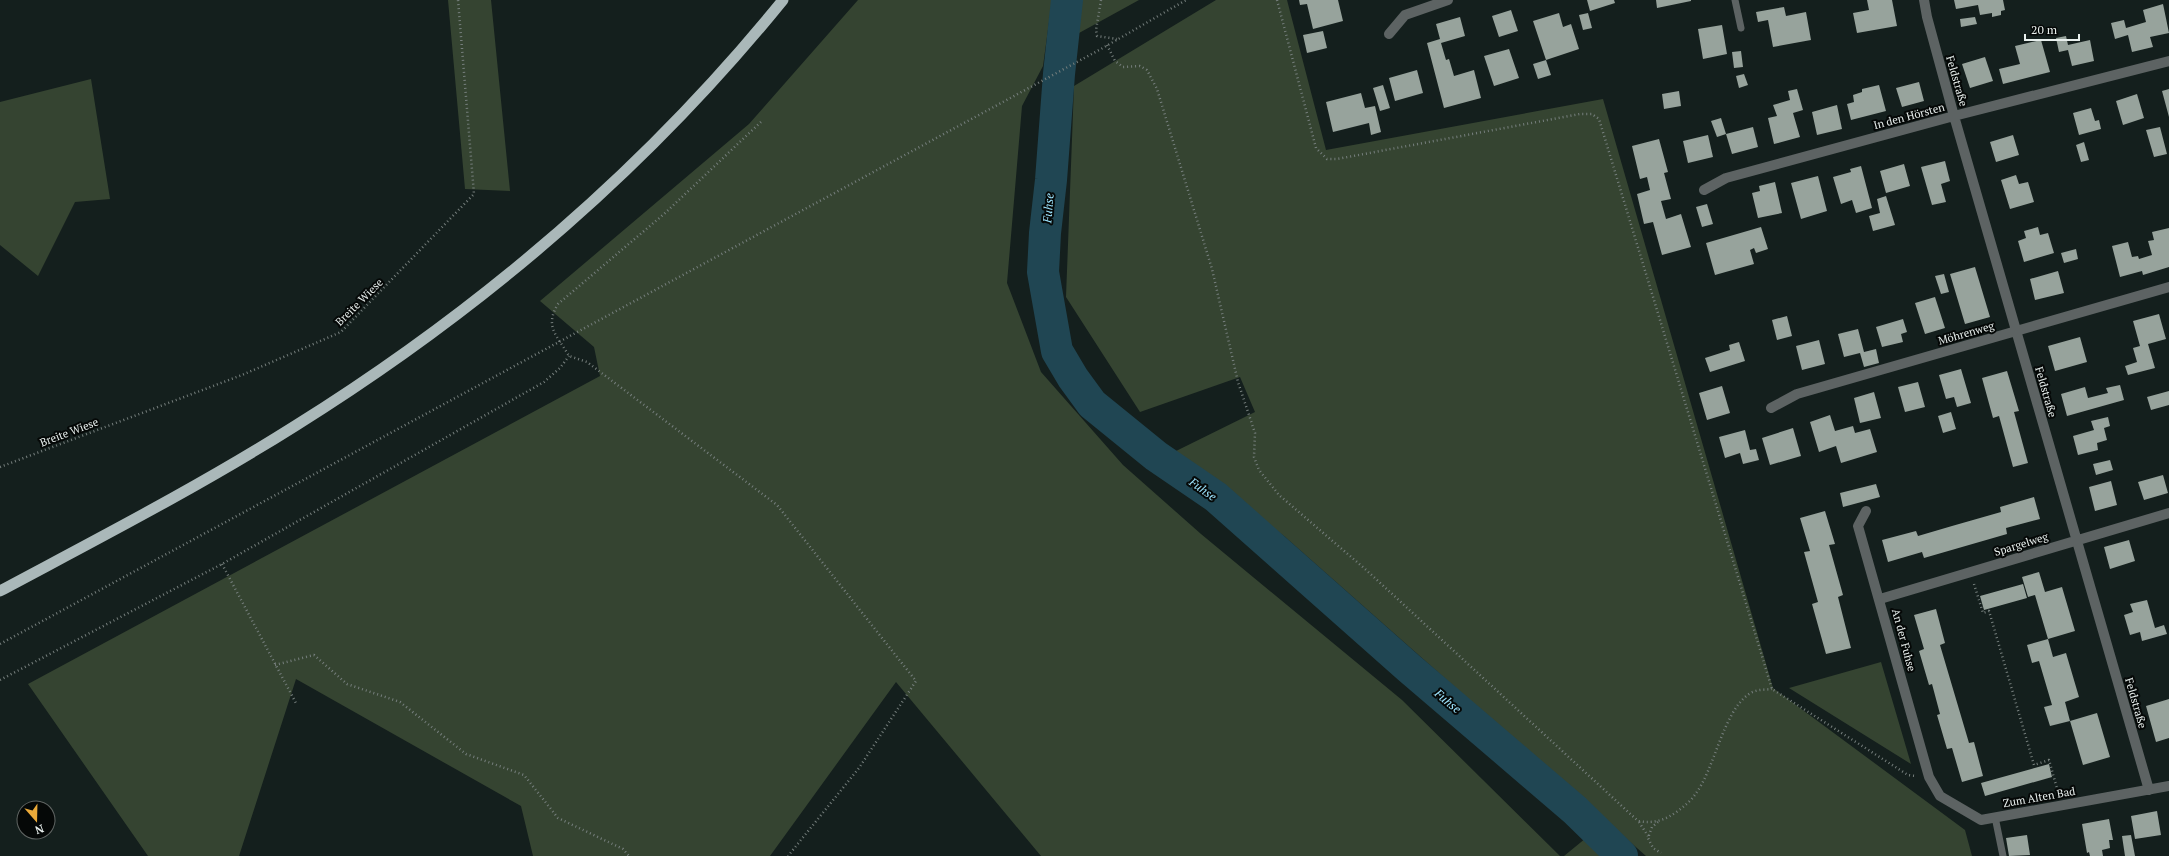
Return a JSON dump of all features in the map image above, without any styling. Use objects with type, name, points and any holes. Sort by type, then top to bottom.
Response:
[{"type":"highway","points":[[0,591],[196,484],[295,427],[453,318],[523,263],[586,209],[713,81],[783,0]]},
{"type":"street","points":[[1389,34],[1405,15],[1448,0]]},
{"type":"street","name":"Feldstraße","points":[[1924,0],[1926,17],[1954,116],[2149,790]]},
{"type":"street","name":"In den Hörsten","points":[[1704,190],[1726,178],[1954,116],[2169,61]]},
{"type":"street","name":"Möhrenweg","points":[[1771,408],[1797,394],[2169,287]]},
{"type":"street","name":"An der Fuhse","points":[[1866,512],[1858,526],[1880,599],[1929,777]]},
{"type":"street","name":"Spargelweg","points":[[1880,599],[2169,513]]},
{"type":"street","name":"Zum Alten Bad","points":[[1929,777],[1940,796],[1982,820],[2169,786]]},
{"type":"lane","points":[[1735,0],[1741,28]]},
{"type":"lane","points":[[1995,817],[2003,856]]},
{"type":"path","name":"Breite Wiese","points":[[0,467],[242,376],[341,332],[474,194],[458,0]]},
{"type":"path","points":[[1100,0],[1096,30],[1097,36],[1118,39]]},
{"type":"path","points":[[0,644],[1101,49],[1186,0]]},
{"type":"path","points":[[1277,0],[1316,148],[1327,159],[1337,159],[1580,114],[1592,114],[1599,119],[1772,689]]},
{"type":"path","points":[[1107,45],[1115,61],[1123,68],[1140,66],[1147,70],[1157,89],[1212,270],[1238,382],[1256,433],[1254,457],[1259,470],[1279,495],[1364,568],[1638,821],[1648,836],[1653,848],[1661,853]]},
{"type":"path","points":[[762,122],[664,214],[558,304],[552,314],[551,323],[569,356],[587,362],[777,505],[916,681],[859,768],[788,856]]},
{"type":"path","points":[[0,680],[222,564],[544,382],[560,368],[569,356]]},
{"type":"path","points":[[222,564],[297,705]]},
{"type":"path","points":[[1971,572],[1983,613],[1989,612],[2034,765],[2049,760],[2062,806]]},
{"type":"path","points":[[275,665],[314,655],[347,684],[400,702],[466,754],[524,775],[558,818],[623,849],[629,856]]},
{"type":"path","points":[[1638,821],[1659,821],[1670,817],[1693,798],[1704,780],[1734,712],[1747,695],[1756,690],[1772,689],[1908,775],[1929,777]]},
{"type":"path","points":[[1648,836],[1652,827],[1659,821]]},
{"type":"green space","points":[[448,0],[491,0],[510,191],[465,189]]},
{"type":"green space","points":[[858,0],[1052,0],[1043,66],[1022,106],[1007,283],[1041,372],[1123,465],[1201,534],[1402,700],[1560,856],[1041,856],[896,682],[770,856],[533,856],[521,806],[296,679],[239,856],[148,856],[28,684],[600,376],[594,347],[540,301],[749,124]]},
{"type":"green space","points":[[1075,0],[1139,0],[1070,38]]},
{"type":"green space","points":[[1216,0],[1287,0],[1326,150],[1603,99],[1773,688],[1965,830],[1972,856],[1646,856],[1284,536],[1174,452],[1255,412],[1240,377],[1140,412],[1066,297],[1074,86]]},
{"type":"green space","points":[[91,79],[110,199],[75,202],[38,276],[0,245],[0,102]]},
{"type":"green space","points":[[1881,662],[1911,764],[1789,688]]},
{"type":"green space","points":[[1586,838],[1604,856],[1564,856]]},
{"type":"building","points":[[1299,0],[1338,0],[1343,21],[1313,29],[1307,4],[1300,5]]},
{"type":"building","points":[[1587,0],[1614,0],[1615,3],[1590,11]]},
{"type":"building","points":[[1656,0],[1691,0],[1691,1],[1657,8]]},
{"type":"building","points":[[1867,0],[1892,0],[1897,26],[1857,33],[1853,13],[1869,10]]},
{"type":"building","points":[[1954,0],[2003,0],[2005,10],[2001,11],[2001,15],[1992,17],[1992,13],[1980,15],[1978,5],[1956,9]]},
{"type":"building","points":[[2163,4],[2169,33],[2150,37],[2153,47],[2132,52],[2128,35],[2115,39],[2111,23],[2124,20],[2126,28],[2146,22],[2143,10]]},
{"type":"building","points":[[1784,7],[1786,16],[1806,12],[1811,40],[1773,47],[1768,20],[1758,22],[1756,12]]},
{"type":"building","points":[[1511,10],[1518,31],[1499,37],[1492,16]]},
{"type":"building","points":[[1559,13],[1563,27],[1571,24],[1579,49],[1546,60],[1533,21]]},
{"type":"building","points":[[1588,13],[1592,28],[1583,30],[1579,15]]},
{"type":"building","points":[[1460,17],[1465,36],[1441,43],[1446,60],[1449,59],[1454,76],[1474,70],[1481,98],[1444,108],[1427,43],[1440,39],[1436,24]]},
{"type":"building","points":[[1975,17],[1977,24],[1961,27],[1960,19]]},
{"type":"building","points":[[1722,25],[1727,54],[1703,59],[1698,29]]},
{"type":"building","points":[[1323,31],[1327,48],[1307,53],[1303,35]]},
{"type":"building","points":[[2066,36],[2068,45],[2090,40],[2094,61],[2072,66],[2068,50],[2059,52],[2056,38]]},
{"type":"building","points":[[2041,40],[2050,72],[2003,84],[1999,69],[2020,64],[2015,46]]},
{"type":"building","points":[[1509,49],[1519,78],[1494,86],[1484,56]]},
{"type":"building","points":[[1741,51],[1743,67],[1734,68],[1732,52]]},
{"type":"building","points":[[1985,57],[1993,81],[1970,88],[1962,64]]},
{"type":"building","points":[[1546,60],[1551,75],[1538,79],[1533,64]]},
{"type":"building","points":[[1417,70],[1423,93],[1395,101],[1389,78]]},
{"type":"building","points":[[1744,74],[1748,85],[1739,88],[1736,76]]},
{"type":"building","points":[[1919,82],[1924,101],[1902,107],[1896,88]]},
{"type":"building","points":[[1383,85],[1390,108],[1380,111],[1373,88]]},
{"type":"building","points":[[1879,85],[1886,111],[1851,120],[1847,104],[1854,102],[1853,95],[1862,92],[1862,89]]},
{"type":"building","points":[[1797,89],[1803,110],[1793,113],[1800,137],[1774,144],[1768,118],[1777,116],[1773,105],[1790,100],[1788,91]]},
{"type":"building","points":[[2169,89],[2169,117],[2162,91]]},
{"type":"building","points":[[1679,91],[1681,106],[1664,109],[1662,94]]},
{"type":"building","points":[[1361,93],[1365,108],[1375,106],[1381,132],[1371,135],[1369,123],[1333,132],[1326,102]]},
{"type":"building","points":[[2137,94],[2144,118],[2123,125],[2116,101]]},
{"type":"building","points":[[1837,105],[1842,129],[1817,135],[1812,112]]},
{"type":"building","points":[[2091,108],[2095,121],[2099,120],[2101,129],[2079,135],[2073,113]]},
{"type":"building","points":[[1721,118],[1726,134],[1717,137],[1711,121]]},
{"type":"building","points":[[1753,127],[1758,147],[1732,154],[1726,134]]},
{"type":"building","points":[[2160,127],[2167,154],[2154,157],[2146,130]]},
{"type":"building","points":[[1708,135],[1713,157],[1688,163],[1683,141]]},
{"type":"building","points":[[2013,135],[2019,155],[1996,162],[1990,142]]},
{"type":"building","points":[[1659,139],[1668,172],[1664,173],[1671,199],[1661,201],[1666,219],[1681,214],[1691,247],[1662,255],[1653,222],[1644,224],[1637,194],[1650,190],[1647,177],[1640,179],[1632,146]]},
{"type":"building","points":[[2084,142],[2089,160],[2081,162],[2076,145]]},
{"type":"building","points":[[1945,161],[1950,181],[1941,184],[1946,202],[1932,205],[1921,167]]},
{"type":"building","points":[[1904,164],[1910,186],[1886,193],[1880,171]]},
{"type":"building","points":[[1861,166],[1872,208],[1856,213],[1852,200],[1841,204],[1833,177],[1851,172],[1850,169]]},
{"type":"building","points":[[2016,175],[2019,184],[2028,182],[2034,202],[2010,209],[2001,180]]},
{"type":"building","points":[[1818,176],[1827,211],[1801,219],[1791,183]]},
{"type":"building","points":[[1775,182],[1782,213],[1758,218],[1752,193],[1760,191],[1759,186]]},
{"type":"building","points":[[1886,196],[1895,225],[1873,231],[1869,216],[1880,213],[1877,199]]},
{"type":"building","points":[[1707,204],[1713,224],[1702,227],[1696,207]]},
{"type":"building","points":[[1761,227],[1768,249],[1756,253],[1754,248],[1750,250],[1754,264],[1715,275],[1706,243]]},
{"type":"building","points":[[2038,227],[2040,235],[2048,233],[2054,253],[2024,262],[2018,241],[2026,238],[2024,231]]},
{"type":"building","points":[[2169,228],[2169,267],[2143,275],[2142,271],[2120,277],[2112,246],[2128,242],[2132,257],[2138,256],[2139,259],[2152,255],[2148,241],[2154,240],[2152,232]]},
{"type":"building","points":[[2076,249],[2078,259],[2064,263],[2061,253]]},
{"type":"building","points":[[1975,267],[1990,317],[1965,324],[1950,274]]},
{"type":"building","points":[[2058,271],[2064,293],[2035,300],[2030,279]]},
{"type":"building","points":[[1944,274],[1949,292],[1941,294],[1935,276]]},
{"type":"building","points":[[1935,297],[1945,328],[1925,334],[1915,303]]},
{"type":"building","points":[[2159,314],[2166,339],[2148,344],[2155,368],[2128,375],[2125,366],[2137,362],[2133,348],[2140,346],[2133,321]]},
{"type":"building","points":[[1787,316],[1792,336],[1777,340],[1772,320]]},
{"type":"building","points":[[1903,319],[1907,332],[1901,334],[1903,342],[1882,347],[1876,327]]},
{"type":"building","points":[[1858,329],[1864,352],[1876,349],[1879,363],[1864,367],[1860,353],[1844,357],[1838,334]]},
{"type":"building","points":[[2080,337],[2087,362],[2055,371],[2048,346]]},
{"type":"building","points":[[1819,340],[1825,364],[1802,370],[1796,346]]},
{"type":"building","points":[[1739,342],[1745,361],[1710,372],[1705,358],[1730,350],[1729,345]]},
{"type":"building","points":[[1961,369],[1971,403],[1957,407],[1954,397],[1946,399],[1939,375]]},
{"type":"building","points":[[2007,371],[2019,411],[2014,412],[2028,463],[2013,467],[1999,416],[1993,418],[1982,378]]},
{"type":"building","points":[[1918,382],[1925,407],[1905,412],[1898,387]]},
{"type":"building","points":[[2120,385],[2124,400],[2067,416],[2061,394],[2085,387],[2088,398],[2108,393],[2106,388]]},
{"type":"building","points":[[1722,386],[1730,413],[1707,420],[1699,393]]},
{"type":"building","points":[[2169,391],[2169,405],[2151,410],[2147,397]]},
{"type":"building","points":[[1874,392],[1881,418],[1860,423],[1854,398]]},
{"type":"building","points":[[1951,412],[1956,429],[1943,433],[1938,416]]},
{"type":"building","points":[[1830,415],[1835,431],[1853,426],[1855,433],[1870,429],[1877,452],[1841,463],[1836,446],[1819,452],[1810,422]]},
{"type":"building","points":[[2108,417],[2110,426],[2104,428],[2107,440],[2097,443],[2098,450],[2078,455],[2073,436],[2094,430],[2091,421]]},
{"type":"building","points":[[1793,428],[1801,456],[1770,465],[1762,438]]},
{"type":"building","points":[[1745,430],[1750,450],[1756,449],[1759,460],[1743,464],[1740,453],[1725,458],[1719,437]]},
{"type":"building","points":[[2110,460],[2113,470],[2096,475],[2093,464]]},
{"type":"building","points":[[2163,475],[2168,493],[2144,500],[2138,482]]},
{"type":"building","points":[[2111,481],[2117,505],[2095,511],[2089,487]]},
{"type":"building","points":[[1876,484],[1880,497],[1843,507],[1840,493]]},
{"type":"building","points":[[2034,497],[2040,519],[2006,528],[2007,534],[1924,558],[1922,552],[1888,562],[1882,540],[1916,531],[1918,536],[2001,512],[2000,507]]},
{"type":"building","points":[[1825,511],[1835,544],[1829,545],[1843,595],[1838,597],[1851,648],[1826,654],[1812,604],[1818,602],[1804,552],[1810,551],[1800,518]]},
{"type":"building","points":[[2129,540],[2135,561],[2110,569],[2104,547]]},
{"type":"building","points":[[2039,572],[2045,592],[2062,587],[2075,631],[2048,639],[2035,595],[2028,597],[2022,577]]},
{"type":"building","points":[[2023,584],[2027,598],[1984,610],[1980,596]]},
{"type":"building","points":[[2147,600],[2155,628],[2164,625],[2167,634],[2142,641],[2140,632],[2130,635],[2124,615],[2133,612],[2130,604]]},
{"type":"building","points":[[1936,609],[1945,643],[1940,645],[1969,743],[1974,742],[1983,776],[1962,782],[1952,748],[1947,749],[1937,715],[1940,714],[1932,684],[1929,685],[1919,651],[1924,649],[1914,615]]},
{"type":"building","points":[[2048,639],[2053,657],[2066,653],[2079,697],[2065,702],[2070,721],[2050,726],[2044,707],[2052,705],[2039,661],[2032,663],[2027,645]]},
{"type":"building","points":[[2169,699],[2169,738],[2156,742],[2146,706]]},
{"type":"building","points":[[2097,713],[2110,757],[2083,765],[2070,721]]},
{"type":"building","points":[[2049,764],[2052,777],[1985,796],[1981,783]]},
{"type":"building","points":[[2157,811],[2161,835],[2135,839],[2131,816]]},
{"type":"building","points":[[2109,819],[2113,840],[2109,840],[2110,848],[2102,850],[2103,856],[2090,856],[2089,852],[2087,853],[2082,824]]},
{"type":"building","points":[[2027,835],[2030,855],[2009,856],[2006,838]]},
{"type":"building","points":[[2131,835],[2135,856],[2125,856],[2122,836]]},
{"type":"waterway","name":"Fuhse","points":[[1067,0],[1059,74],[1043,272],[1057,351],[1073,378],[1092,404],[1156,456],[1216,497],[1409,668],[1575,810],[1622,856]]}]
